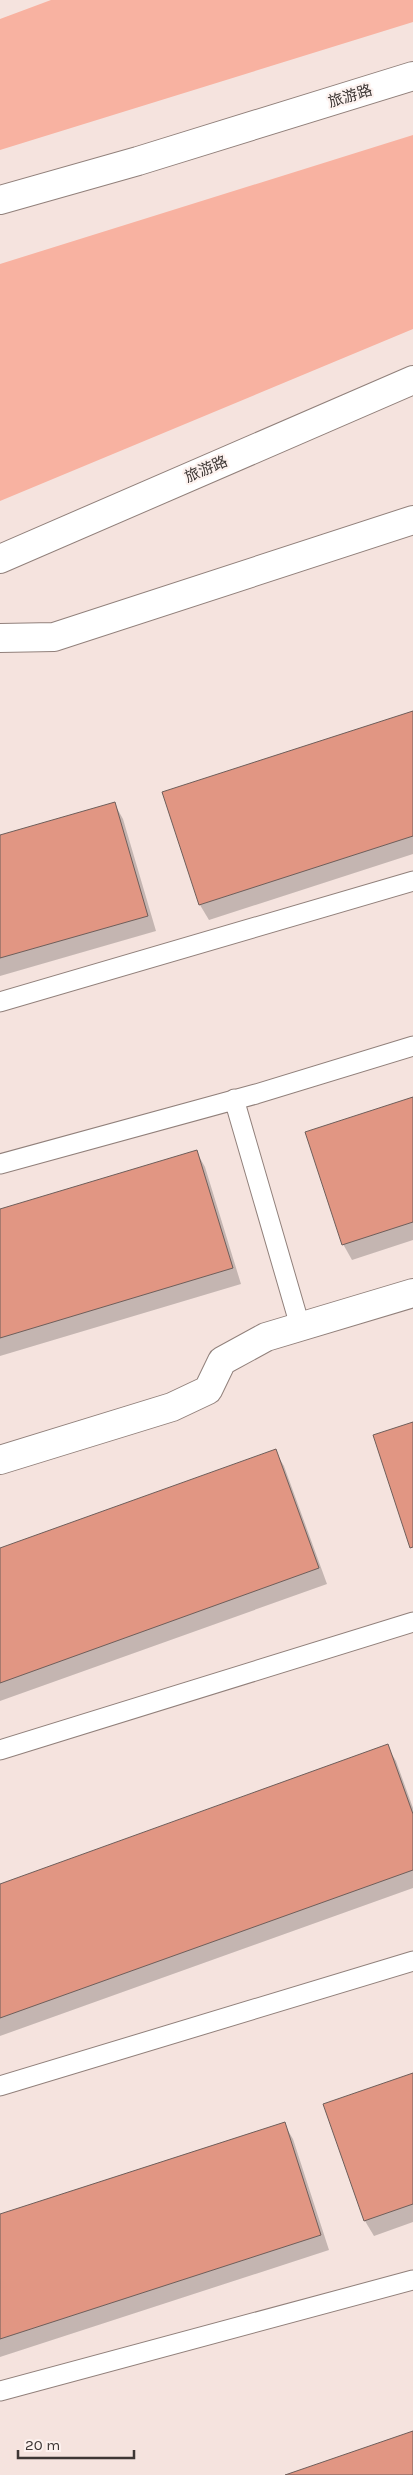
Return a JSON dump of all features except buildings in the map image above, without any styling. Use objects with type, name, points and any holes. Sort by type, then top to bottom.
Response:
[{"type":"street","name":"旅游路","points":[[0,200],[138,161],[413,76]]},
{"type":"street","name":"旅游路","points":[[0,559],[413,380]]},
{"type":"street","points":[[0,638],[54,637],[413,520]]},
{"type":"street","points":[[0,1460],[172,1407],[208,1390],[222,1361],[266,1337],[413,1293]]},
{"type":"lane","points":[[0,1002],[413,881]]},
{"type":"lane","points":[[0,1164],[234,1099],[413,1046]]},
{"type":"lane","points":[[234,1099],[300,1326]]},
{"type":"lane","points":[[0,1750],[413,1622]]},
{"type":"lane","points":[[0,2086],[413,1961]]},
{"type":"lane","points":[[0,2391],[413,2280]]},
{"type":"shaded area","points":[[51,0],[413,0],[413,22],[0,150],[0,19]]},
{"type":"shaded area","points":[[413,135],[413,329],[0,501],[0,264]]}]
